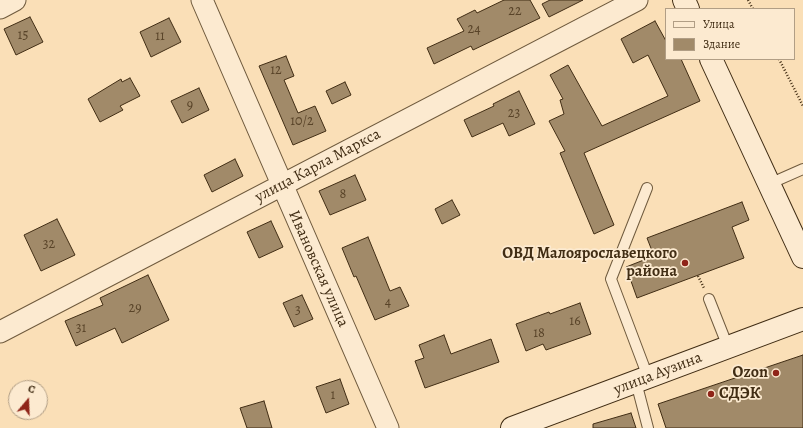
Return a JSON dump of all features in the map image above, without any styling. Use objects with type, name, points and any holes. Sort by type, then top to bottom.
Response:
[{"type":"main road","points":[[711,60],[803,257]]},
{"type":"main road","name":"улица Аузина","points":[[512,428],[803,319]]},
{"type":"street","points":[[0,8],[15,0]]},
{"type":"street","name":"Ивановская улица","points":[[202,0],[281,185],[388,428]]},
{"type":"street","name":"улица Карла Маркса","points":[[0,332],[637,0]]},
{"type":"lane","points":[[769,184],[803,169]]},
{"type":"lane","points":[[647,188],[611,280],[642,379],[648,428]]},
{"type":"lane","points":[[709,299],[728,347]]},
{"type":"path","points":[[780,60],[803,106]]},
{"type":"path","points":[[698,276],[704,288]]},
{"type":"building","points":[[504,0],[530,0],[540,18],[473,50],[471,46],[434,64],[427,48],[464,31],[457,19],[475,10],[477,13]]},
{"type":"building","points":[[550,0],[583,0],[549,17],[542,4]]},
{"type":"building","points":[[30,17],[43,42],[16,55],[4,29]]},
{"type":"building","points":[[169,18],[181,42],[151,57],[140,32]]},
{"type":"building","points":[[655,21],[665,39],[665,60],[681,60],[700,101],[584,153],[614,225],[594,234],[560,153],[565,151],[549,121],[564,114],[560,100],[563,99],[550,75],[568,65],[602,126],[668,96],[648,55],[633,63],[621,39]]},
{"type":"building","points":[[286,56],[294,76],[284,80],[298,113],[315,106],[326,131],[293,145],[259,66]]},
{"type":"building","points":[[130,78],[140,96],[120,106],[123,110],[100,122],[88,99],[121,79],[122,82]]},
{"type":"building","points":[[345,82],[351,95],[332,104],[326,91]]},
{"type":"building","points":[[199,88],[209,110],[182,123],[171,101]]},
{"type":"building","points":[[519,91],[535,124],[509,136],[503,123],[472,137],[464,120],[494,106],[493,104]]},
{"type":"building","points":[[235,159],[243,176],[212,192],[204,175]]},
{"type":"building","points":[[355,175],[366,200],[330,215],[319,191]]},
{"type":"building","points":[[452,200],[460,215],[442,224],[435,209]]},
{"type":"building","name":"ОВД Малоярославецкого района","points":[[742,202],[749,220],[732,227],[744,258],[637,298],[626,267],[654,256],[647,238]]},
{"type":"building","points":[[57,219],[75,255],[41,271],[24,235]]},
{"type":"building","points":[[271,221],[283,247],[259,258],[247,232]]},
{"type":"building","points":[[368,237],[390,291],[400,287],[409,306],[375,320],[342,248]]},
{"type":"building","points":[[148,275],[169,320],[122,343],[115,328],[76,346],[65,321],[103,305],[100,298]]},
{"type":"building","points":[[302,295],[313,319],[294,327],[283,303]]},
{"type":"building","points":[[580,303],[591,334],[546,350],[543,344],[526,351],[516,324]]},
{"type":"building","points":[[444,335],[451,354],[491,339],[499,362],[425,388],[415,361],[424,358],[419,345]]},
{"type":"building","points":[[803,355],[803,428],[666,428],[658,404]]},
{"type":"building","points":[[340,379],[349,404],[326,413],[316,387]]},
{"type":"building","points":[[264,401],[272,428],[247,428],[240,408]]},
{"type":"building","points":[[631,413],[636,428],[593,428],[593,424]]},
{"type":"place","name":"ОВД Малоярославецкого района","points":[[685,263]]},
{"type":"place","name":"Ozon","points":[[776,373]]},
{"type":"place","name":"СДЭК","points":[[711,394]]}]
